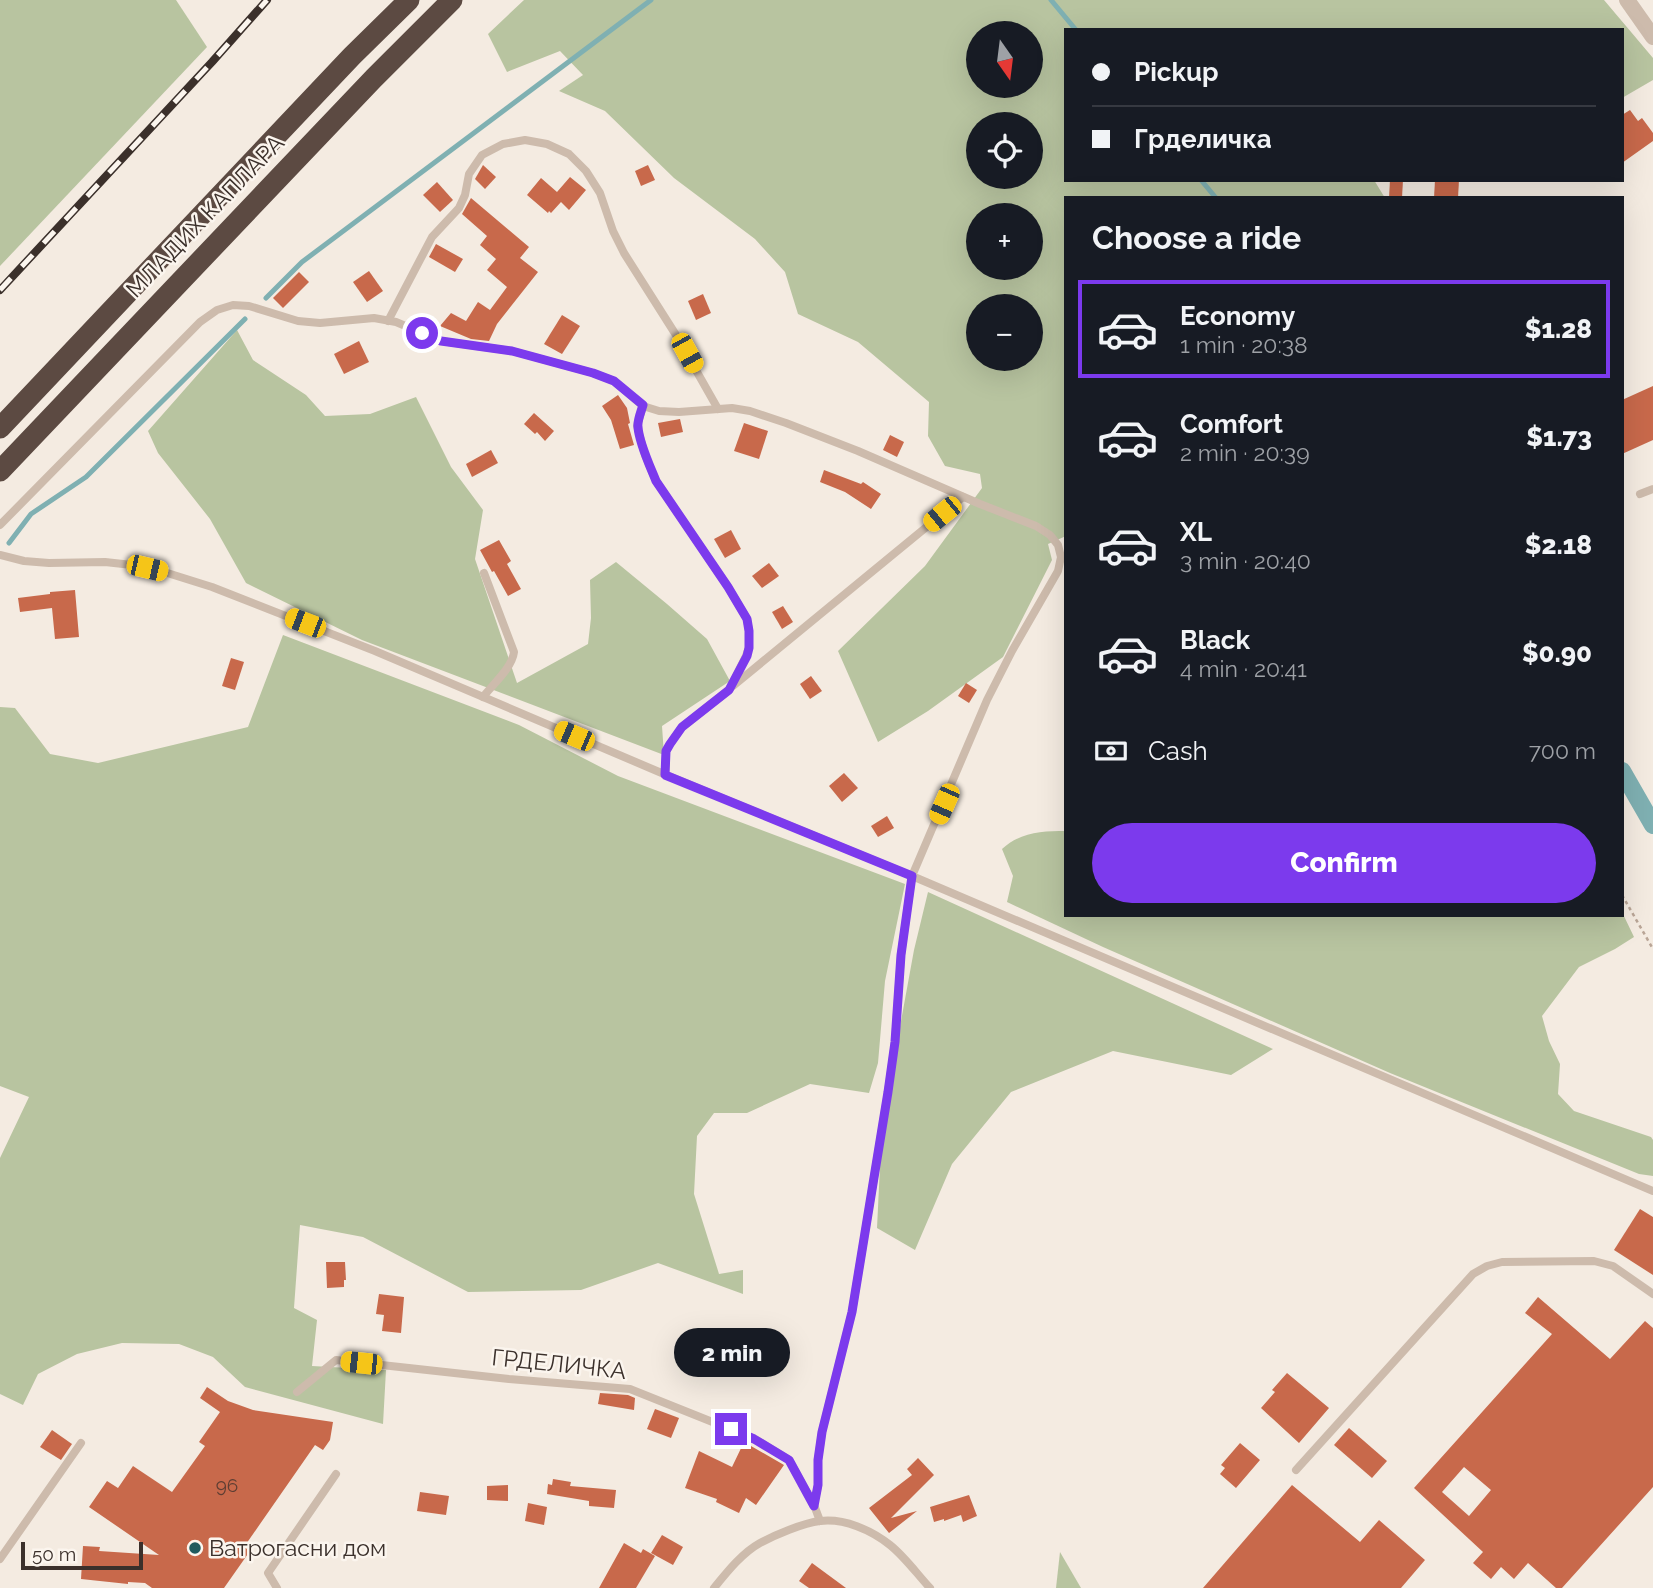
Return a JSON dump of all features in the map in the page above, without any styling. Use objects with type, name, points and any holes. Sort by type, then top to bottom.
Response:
[{"type":"highway","name":"МЛАДИХ КАПЛАРА","points":[[0,428],[352,56],[409,0]]},
{"type":"highway","name":"МЛАДИХ КАПЛАРА","points":[[0,471],[374,78],[452,0]]},
{"type":"street","points":[[1627,0],[1653,37]]},
{"type":"lane","points":[[388,321],[432,237],[459,208],[465,195],[468,174],[482,155],[503,144],[525,140],[548,144],[569,154],[586,171],[600,193],[612,231],[624,253],[676,335],[718,409]]},
{"type":"lane","points":[[0,525],[200,322],[217,310],[233,305],[249,306],[298,321],[320,323],[374,318],[396,322],[441,341],[512,351],[593,373],[614,381],[643,405],[659,411],[733,408],[750,411],[858,450],[1036,526],[1050,535],[1058,545],[1061,557],[1058,570],[987,700],[912,876],[901,955],[895,1042],[888,1092],[852,1312],[822,1432],[814,1506]]},
{"type":"lane","points":[[643,405],[637,426],[656,481],[747,619],[747,656],[729,690]]},
{"type":"lane","points":[[1640,494],[1653,489]]},
{"type":"lane","points":[[665,775],[666,751],[682,727],[963,497]]},
{"type":"lane","points":[[0,555],[49,563],[106,562],[132,565],[189,579],[374,651],[1653,1191]]},
{"type":"lane","points":[[483,697],[507,667],[514,652],[484,573]]},
{"type":"lane","points":[[1296,1470],[1473,1274],[1487,1266],[1502,1262],[1594,1261],[1613,1266],[1653,1294]]},
{"type":"lane","name":"ГРДЕЛИЧКА","points":[[297,1392],[336,1360],[630,1389],[754,1439],[789,1460],[820,1521]]},
{"type":"lane","points":[[0,1559],[81,1443]]},
{"type":"lane","points":[[277,1588],[268,1573],[336,1474]]},
{"type":"lane","points":[[714,1588],[729,1570],[758,1544],[820,1521],[841,1522],[868,1531],[890,1545],[930,1588]]},
{"type":"path","points":[[1624,898],[1653,949]]},
{"type":"green space","points":[[0,0],[176,0],[207,47],[0,266]]},
{"type":"green space","points":[[524,0],[1604,0],[1653,58],[1653,80],[1624,97],[1624,28],[1064,28],[1064,182],[1375,182],[1384,196],[1064,196],[1064,537],[1048,544],[1052,560],[1003,657],[928,711],[878,742],[838,651],[925,566],[982,488],[980,474],[945,466],[928,436],[929,402],[858,342],[798,314],[785,272],[755,239],[674,178],[605,111],[559,91],[583,75],[560,51],[507,72],[488,34]]},
{"type":"green space","points":[[237,330],[253,360],[306,395],[325,416],[370,414],[416,397],[451,467],[483,510],[475,559],[517,683],[588,644],[591,618],[590,580],[616,562],[707,639],[730,681],[662,726],[664,755],[362,640],[246,583],[210,519],[158,453],[148,431]]},
{"type":"green space","points":[[283,635],[519,725],[618,776],[905,884],[885,981],[878,1063],[869,1093],[810,1084],[747,1113],[714,1113],[697,1136],[694,1194],[719,1274],[743,1270],[743,1294],[658,1263],[581,1290],[468,1292],[363,1237],[300,1225],[294,1308],[317,1320],[312,1366],[386,1370],[383,1424],[245,1387],[213,1357],[179,1344],[122,1343],[77,1354],[38,1374],[23,1405],[0,1394],[0,1158],[29,1097],[0,1086],[0,707],[15,708],[50,754],[98,763],[248,727]]},
{"type":"green space","points":[[1049,831],[1064,831],[1064,917],[1624,916],[1634,937],[1579,967],[1542,1016],[1549,1041],[1560,1064],[1558,1094],[1574,1111],[1651,1137],[1653,1176],[1639,1174],[1390,1073],[1007,902],[1013,876],[1002,849],[1017,839]]},
{"type":"green space","points":[[928,892],[1273,1049],[1231,1075],[1113,1051],[1011,1092],[952,1164],[915,1250],[877,1228],[882,1125],[914,950]]},
{"type":"green space","points":[[1060,1552],[1081,1588],[1056,1588]]},
{"type":"building","points":[[1630,110],[1638,121],[1642,118],[1653,133],[1653,141],[1624,162],[1624,114]]},
{"type":"building","points":[[483,165],[496,177],[485,189],[475,179]]},
{"type":"building","points":[[648,165],[655,180],[641,186],[635,171]]},
{"type":"building","points":[[570,177],[586,190],[569,210],[561,202],[548,213],[527,195],[541,178],[557,192]]},
{"type":"building","points":[[437,182],[453,200],[440,212],[423,195]]},
{"type":"building","points":[[1390,182],[1403,182],[1402,196],[1389,196]]},
{"type":"building","points":[[1435,182],[1459,182],[1458,196],[1434,196]]},
{"type":"building","points":[[471,198],[529,247],[520,258],[538,272],[497,324],[489,341],[471,339],[440,326],[451,313],[466,321],[478,302],[490,310],[507,287],[487,270],[496,259],[480,245],[487,236],[462,214]]},
{"type":"building","points":[[436,244],[463,259],[455,272],[429,257]]},
{"type":"building","points":[[369,271],[383,291],[367,302],[353,282]]},
{"type":"building","points":[[299,272],[309,282],[283,308],[273,298]]},
{"type":"building","points":[[703,294],[711,313],[696,320],[688,301]]},
{"type":"building","points":[[562,315],[580,326],[562,354],[544,344]]},
{"type":"building","points":[[359,341],[369,362],[344,374],[334,354]]},
{"type":"building","points":[[1653,386],[1653,440],[1624,453],[1624,399]]},
{"type":"building","points":[[618,395],[627,408],[634,445],[620,449],[611,420],[602,406]]},
{"type":"building","points":[[534,413],[554,431],[545,441],[524,424]]},
{"type":"building","points":[[680,419],[683,432],[661,437],[658,423]]},
{"type":"building","points":[[744,423],[768,431],[759,459],[734,451]]},
{"type":"building","points":[[890,435],[904,442],[897,457],[883,450]]},
{"type":"building","points":[[491,450],[498,463],[472,477],[466,464]]},
{"type":"building","points":[[824,470],[861,484],[863,482],[881,494],[871,509],[845,492],[820,482]]},
{"type":"building","points":[[731,530],[741,549],[725,558],[714,539]]},
{"type":"building","points":[[499,540],[511,561],[507,564],[521,589],[508,596],[480,550]]},
{"type":"building","points":[[769,563],[779,576],[762,588],[752,576]]},
{"type":"building","points":[[75,590],[79,637],[55,639],[52,608],[20,612],[18,598]]},
{"type":"building","points":[[783,606],[793,622],[782,629],[772,612]]},
{"type":"building","points":[[231,658],[244,662],[235,690],[222,686]]},
{"type":"building","points":[[811,676],[822,691],[810,699],[800,684]]},
{"type":"building","points":[[966,683],[977,690],[969,703],[958,696]]},
{"type":"building","points":[[844,773],[858,788],[842,802],[829,786]]},
{"type":"building","points":[[887,816],[894,828],[878,837],[871,826]]},
{"type":"building","points":[[1640,1209],[1653,1217],[1653,1275],[1614,1250]]},
{"type":"building","points":[[326,1262],[345,1262],[344,1287],[327,1288]]},
{"type":"building","points":[[379,1294],[404,1297],[401,1333],[382,1331],[384,1315],[376,1314]]},
{"type":"building","points":[[1538,1297],[1610,1359],[1645,1321],[1653,1328],[1653,1487],[1562,1588],[1556,1588],[1528,1563],[1514,1579],[1501,1567],[1491,1579],[1473,1563],[1483,1552],[1414,1488],[1552,1334],[1525,1313]],"holes":[[[1464,1467],[1491,1490],[1469,1516],[1442,1492]]]},
{"type":"building","points":[[1287,1373],[1329,1408],[1299,1443],[1261,1408]]},
{"type":"building","points":[[207,1387],[228,1401],[253,1410],[333,1422],[330,1440],[323,1450],[315,1445],[244,1547],[250,1551],[224,1588],[152,1588],[145,1583],[81,1579],[83,1546],[100,1547],[99,1551],[159,1555],[89,1507],[107,1481],[118,1488],[133,1466],[172,1492],[205,1446],[199,1442],[220,1412],[200,1398]]},
{"type":"building","points":[[600,1393],[635,1398],[634,1410],[598,1404]]},
{"type":"building","points":[[655,1409],[679,1418],[671,1438],[647,1429]]},
{"type":"building","points":[[1349,1428],[1387,1461],[1372,1478],[1334,1445]]},
{"type":"building","points":[[52,1430],[72,1444],[61,1460],[40,1447]]},
{"type":"building","points":[[744,1442],[784,1465],[756,1505],[746,1498],[739,1513],[716,1502],[717,1499],[685,1488],[699,1451],[732,1467]]},
{"type":"building","points":[[1240,1443],[1260,1460],[1236,1488],[1220,1474],[1225,1468],[1221,1465]]},
{"type":"building","points":[[918,1458],[934,1475],[891,1518],[917,1511],[889,1533],[869,1508],[912,1475],[907,1469]]},
{"type":"building","points":[[553,1479],[571,1482],[570,1486],[616,1490],[614,1508],[589,1506],[589,1501],[547,1494],[548,1484],[552,1485]]},
{"type":"building","points":[[508,1485],[508,1501],[487,1500],[487,1486]]},
{"type":"building","points":[[1292,1485],[1360,1542],[1379,1520],[1425,1560],[1401,1588],[1203,1588]]},
{"type":"building","points":[[420,1492],[449,1496],[446,1515],[417,1511]]},
{"type":"building","points":[[969,1495],[977,1516],[963,1522],[961,1515],[934,1522],[930,1507]]},
{"type":"building","points":[[528,1503],[547,1507],[544,1525],[525,1521]]},
{"type":"building","points":[[662,1535],[683,1547],[673,1565],[651,1553]]},
{"type":"building","points":[[624,1543],[641,1553],[643,1549],[655,1556],[636,1588],[599,1588]]},
{"type":"building","points":[[812,1563],[846,1588],[809,1588],[799,1581]]},
{"type":"waterway","points":[[266,298],[302,262],[651,0]]},
{"type":"waterway","points":[[1051,0],[1074,28]]},
{"type":"waterway","points":[[1203,182],[1214,196]]},
{"type":"waterway","points":[[9,543],[31,514],[86,477],[245,319]]},
{"type":"waterway","points":[[1624,774],[1653,825]]},
{"type":"railway","points":[[0,290],[267,0]]},
{"type":"place","name":"Ватрогасни дом","points":[[195,1548]]},
{"type":"route","points":[[422,333],[441,341],[512,351],[593,373],[614,381],[643,405],[637,426],[656,481],[728,587],[747,619],[749,631],[749,648],[738,675],[729,690],[682,727],[666,751],[665,775],[912,876],[901,955],[895,1042],[888,1092],[852,1312],[822,1432],[817,1499],[814,1506],[789,1460],[731,1429]]}]
